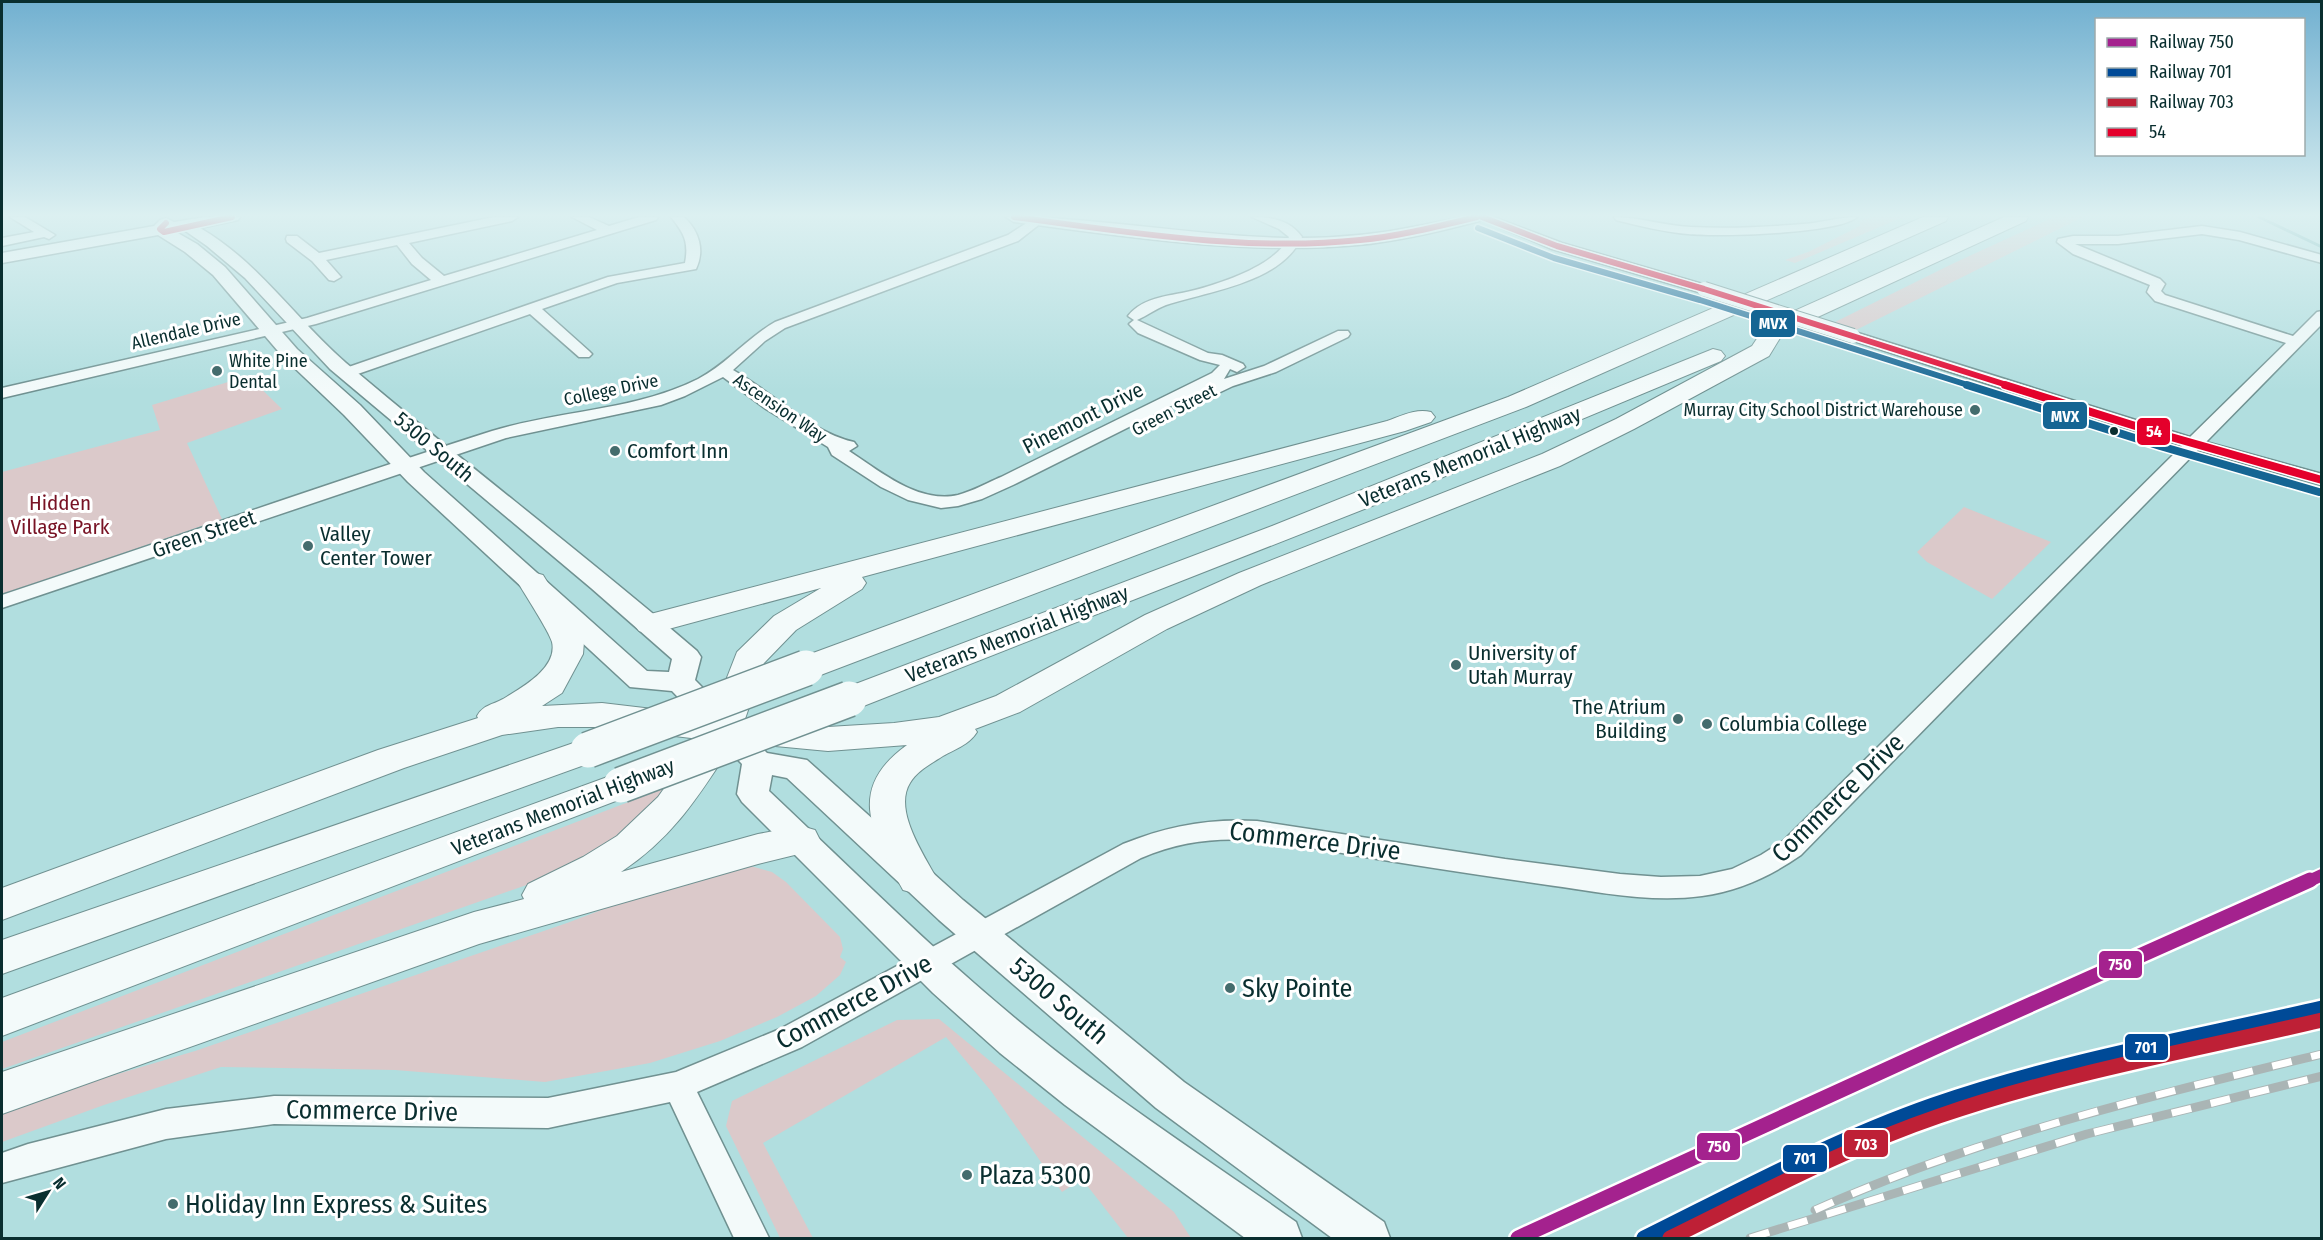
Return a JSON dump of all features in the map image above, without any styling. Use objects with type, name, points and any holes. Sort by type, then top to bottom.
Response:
[{"type":"highway","name":"Veterans Memorial Highway","points":[[2,957],[588,750],[1295,487],[1517,402],[1807,275]]},
{"type":"highway","name":"Veterans Memorial Highway","points":[[2,1017],[849,699],[1319,519],[1560,422],[1892,275]]},
{"type":"highway","points":[[917,879],[888,818],[888,786],[909,761],[1156,622],[1208,598],[1551,460],[1625,424],[1761,351],[1775,328]]},
{"type":"highway","points":[[650,624],[1396,426],[1551,371],[1597,367]]},
{"type":"highway","points":[[474,929],[597,868],[631,846],[671,807],[725,728],[749,659],[785,623],[830,594],[894,560]]},
{"type":"highway","points":[[2,904],[391,759],[512,709],[550,685],[567,654],[568,642],[532,581]]},
{"type":"highway","points":[[391,759],[499,724],[558,715],[602,715],[646,722],[828,739],[894,735],[944,728],[1008,704]]},
{"type":"highway","points":[[2,1093],[474,929],[758,849],[801,840]]},
{"type":"main road","name":"5300 South","points":[[223,275],[302,365],[352,410],[406,466],[640,680],[680,682],[687,657],[346,373],[296,325],[252,275]]},
{"type":"main road","points":[[680,682],[758,762],[753,794],[926,964],[1024,1049],[1280,1239]]},
{"type":"main road","name":"5300 South","points":[[758,762],[796,768],[917,879],[1170,1095],[1368,1239]]},
{"type":"street","points":[[434,275],[441,281]]},
{"type":"street","name":"Allendale Drive","points":[[2,393],[296,325],[461,275]]},
{"type":"street","points":[[346,373],[613,280],[636,275]]},
{"type":"street","name":"College Drive","points":[[406,466],[527,427],[644,405],[686,390],[724,371],[762,336],[780,325],[914,275]]},
{"type":"street","points":[[1244,275],[1210,290],[1184,296],[1132,320],[1143,330],[1205,357],[1252,374]]},
{"type":"street","points":[[1656,275],[2193,444],[2322,480]]},
{"type":"street","points":[[2138,275],[2158,284],[2154,292],[2160,298],[2295,341]]},
{"type":"street","points":[[533,309],[584,354]]},
{"type":"street","name":"Commerce Drive","points":[[2,1168],[28,1159],[166,1124],[274,1110],[548,1113],[678,1086],[791,1038],[1132,851],[1192,830],[1231,828],[1257,830],[1491,867],[1625,885],[1673,888],[1701,886],[1737,879],[1766,867],[1792,848],[2322,315]]},
{"type":"street","name":"Green Street","points":[[1007,481],[1022,487],[1212,390],[1270,369],[1343,334]]},
{"type":"street","name":"Pinemont Drive","points":[[927,499],[942,502],[976,495],[1007,481],[1218,376],[1223,364]]},
{"type":"street","name":"Pinemont Drive","points":[[959,498],[968,490],[1223,364]]},
{"type":"street","name":"Ascension Way","points":[[724,371],[772,406],[835,444],[838,451],[910,496],[927,499]]},
{"type":"street","name":"Green Street","points":[[2,602],[406,466]]},
{"type":"street","points":[[678,1086],[752,1239]]},
{"type":"green space","points":[[1930,275],[1967,275],[1856,330],[1833,323]]},
{"type":"green space","name":"Hidden Village Park","points":[[248,376],[282,409],[187,443],[222,519],[2,595],[2,472],[160,430],[152,405]]},
{"type":"green space","points":[[1964,507],[2051,542],[1992,599],[1927,562],[1917,552]]},
{"type":"green space","points":[[665,788],[638,818],[609,842],[541,880],[2,1069],[2,1042]]},
{"type":"green space","points":[[747,865],[772,872],[786,882],[840,937],[843,949],[840,957],[846,962],[840,975],[816,996],[777,1017],[720,1041],[650,1063],[545,1082],[395,1070],[221,1067],[104,1105],[2,1142],[2,1112],[74,1087],[195,1051],[567,923],[696,874]]},
{"type":"green space","points":[[939,1019],[1174,1212],[1191,1238],[1128,1238],[1082,1179],[1062,1192],[991,1091],[946,1037],[763,1143],[813,1238],[780,1238],[726,1126],[732,1101],[897,1020]]},
{"type":"railway","points":[[1815,1210],[1938,1161],[2065,1120],[2322,1054]]},
{"type":"railway","points":[[1750,1238],[2087,1134],[2322,1076]]},
{"type":"rail line","name":"750","points":[[1518,1238],[1951,1040],[2322,875]]},
{"type":"rail line","name":"701","points":[[1644,1238],[1823,1150],[1933,1105],[1981,1089],[2077,1063],[2322,1008]]},
{"type":"rail line","name":"703","points":[[1670,1238],[1836,1157],[1938,1116],[2080,1075],[2322,1020]]},
{"type":"transit line","name":"MVX","points":[[1613,275],[1700,300],[2160,446],[2319,492]]},
{"type":"transit line","name":"54","points":[[1656,275],[2164,435],[2322,480]]},
{"type":"place","name":"White Pine Dental","points":[[217,371]]},
{"type":"place","name":"Murray City School District Warehouse","points":[[1975,410]]},
{"type":"place","name":"Comfort Inn","points":[[615,451]]},
{"type":"place","name":"Valley Center Tower","points":[[308,546]]},
{"type":"place","name":"University of Utah Murray","points":[[1456,665]]},
{"type":"place","name":"The Atrium Building","points":[[1678,719]]},
{"type":"place","name":"Columbia College","points":[[1707,724]]},
{"type":"place","name":"Sky Pointe","points":[[1230,988]]},
{"type":"place","name":"Plaza 5300","points":[[967,1175]]},
{"type":"place","name":"Holiday Inn Express & Suites","points":[[173,1204]]}]
